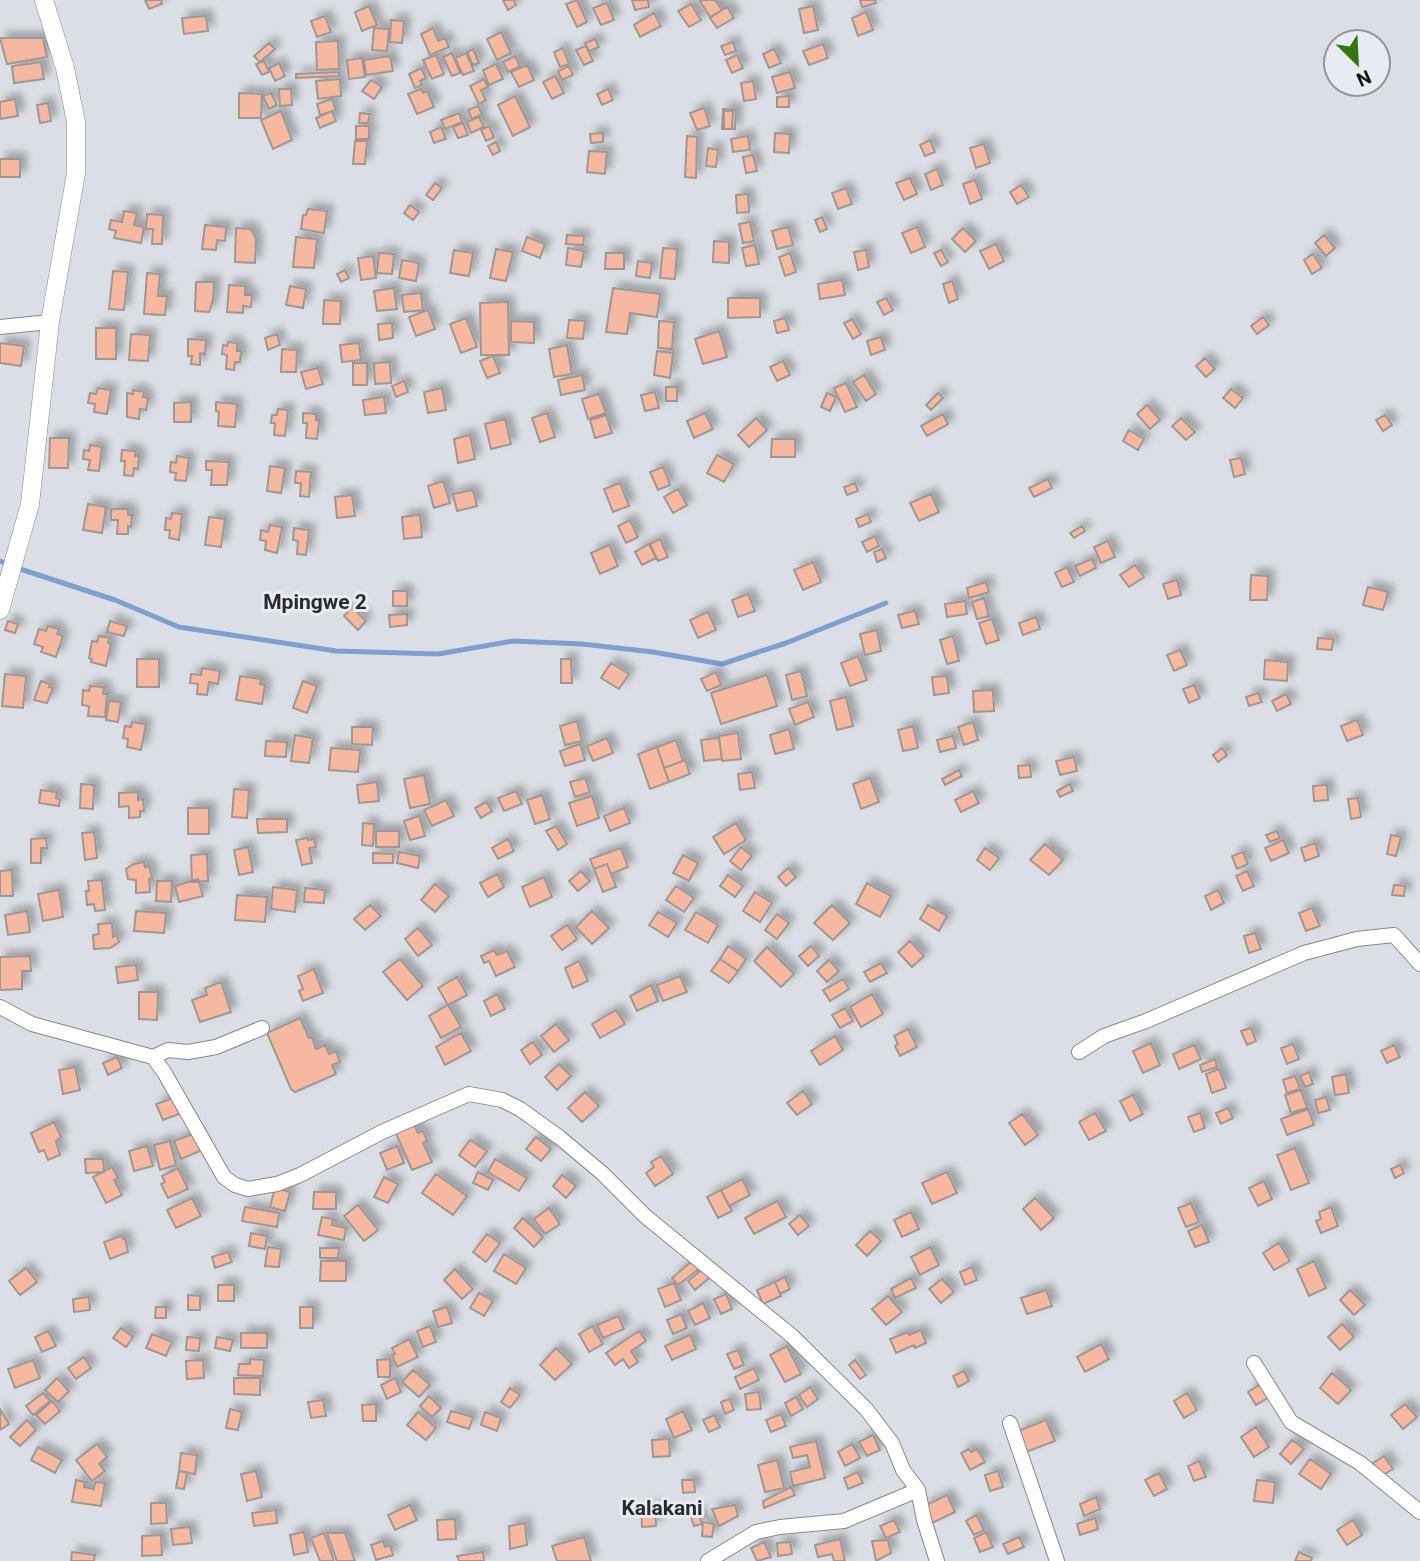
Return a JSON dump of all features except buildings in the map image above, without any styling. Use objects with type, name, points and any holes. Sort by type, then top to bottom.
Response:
[{"type":"street","points":[[0,610],[30,504],[50,322],[76,173],[76,122],[65,68],[44,0]]},
{"type":"street","points":[[0,327],[50,322]]},
{"type":"street","points":[[1079,1052],[1104,1036],[1304,953],[1357,939],[1394,935],[1420,964]]},
{"type":"street","points":[[0,1007],[32,1024],[153,1057],[224,1177],[234,1185],[248,1189],[277,1184],[300,1175],[382,1132],[469,1094],[502,1100],[520,1109],[559,1137],[602,1173],[645,1216],[792,1336],[883,1428],[903,1470],[918,1490],[937,1561]]},
{"type":"street","points":[[153,1057],[168,1050],[188,1052],[216,1047],[262,1028]]},
{"type":"street","points":[[1255,1363],[1292,1422],[1360,1463],[1420,1512]]},
{"type":"street","points":[[1010,1423],[1057,1561]]},
{"type":"street","points":[[708,1561],[756,1532],[844,1521],[918,1490]]},
{"type":"waterway","points":[[0,561],[115,600],[179,627],[336,651],[438,654],[513,641],[582,644],[653,652],[722,664],[786,643],[886,603]]},
{"type":"district","name":"Mpingwe 2","points":[[315,602]]},
{"type":"district","name":"Kalakani","points":[[662,1508]]}]
